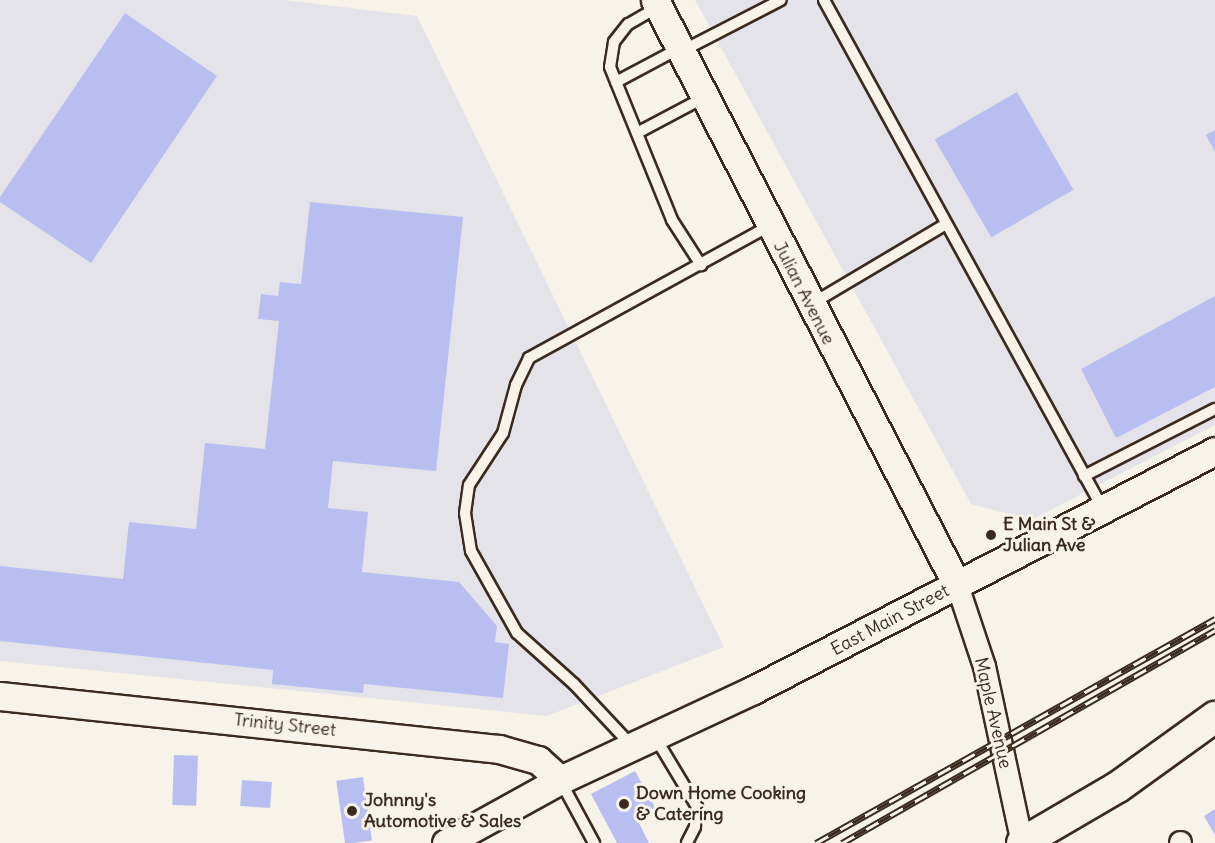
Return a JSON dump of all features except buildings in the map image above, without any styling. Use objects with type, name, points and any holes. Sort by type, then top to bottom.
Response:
[{"type":"main road","points":[[1022,843],[1118,787],[1215,717]]},
{"type":"street","name":"Julian Avenue","points":[[656,3],[769,226],[957,585]]},
{"type":"street","name":"East Main Street","points":[[446,843],[560,780],[644,741],[957,585],[1215,451]]},
{"type":"street","name":"Maple Avenue","points":[[957,585],[984,666],[1022,843]]},
{"type":"street","name":"Trinity Street","points":[[0,696],[499,749],[538,760],[560,780]]},
{"type":"lane","points":[[616,82],[781,0]]},
{"type":"lane","points":[[824,0],[1103,509]]},
{"type":"lane","points":[[656,3],[628,24],[614,42],[610,67],[672,220],[701,265]]},
{"type":"lane","points":[[637,133],[703,98]]},
{"type":"lane","points":[[810,305],[946,224]]},
{"type":"lane","points":[[687,843],[695,827],[697,807],[644,741],[574,684],[518,633],[471,551],[465,513],[469,485],[503,433],[516,385],[529,358],[769,226]]},
{"type":"lane","points":[[1084,476],[1215,409]]},
{"type":"lane","points":[[560,780],[594,843]]},
{"type":"shaded area","points":[[0,0],[284,0],[417,16],[724,647],[547,716],[0,661]]},
{"type":"shaded area","points":[[695,0],[1215,0],[1215,425],[1031,520],[971,504]]},
{"type":"railway","points":[[816,843],[1215,619]]},
{"type":"railway","points":[[842,843],[1215,630]]},
{"type":"place","name":"E Main St & Julian Ave","points":[[991,535]]},
{"type":"place","name":"Down Home Cooking & Catering","points":[[624,804]]},
{"type":"place","name":"Johnny's Automotive & Sales","points":[[352,811]]}]
